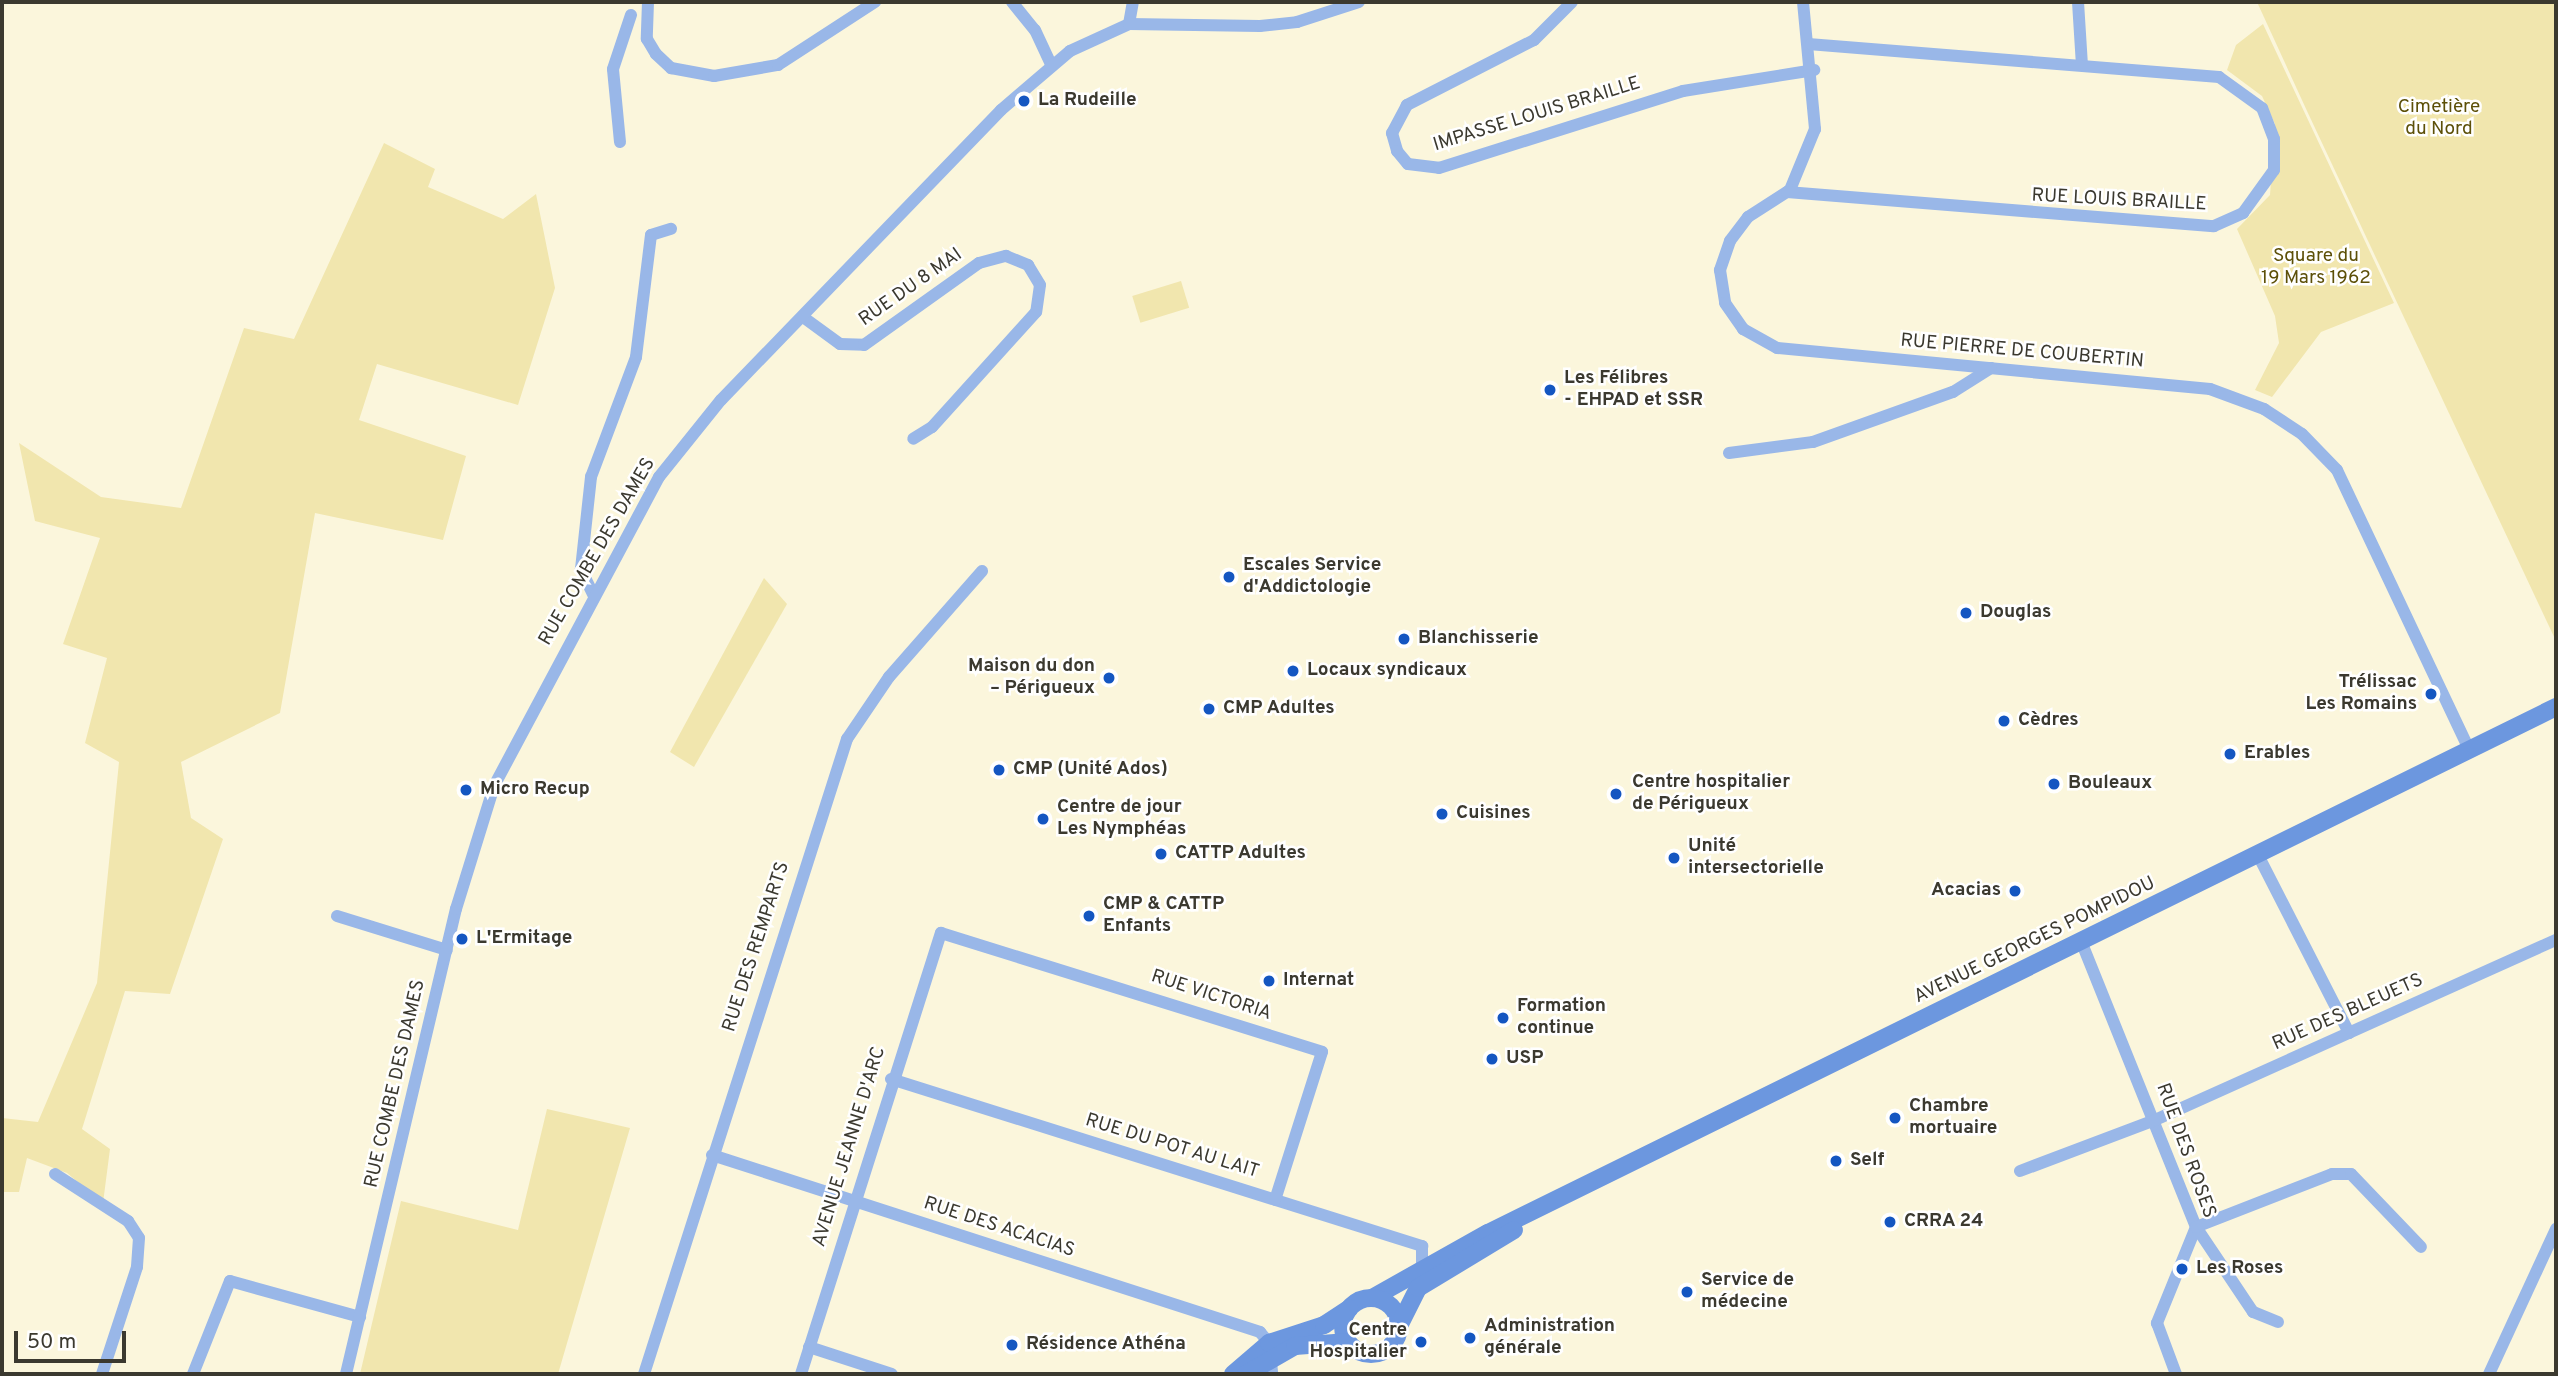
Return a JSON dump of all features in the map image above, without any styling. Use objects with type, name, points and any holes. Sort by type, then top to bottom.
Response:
[{"type":"main road","name":"AVENUE GEORGES POMPIDOU","points":[[1372,1298],[1422,1268],[1534,1215],[2556,707]]},
{"type":"main road","name":"AVENUE GEORGES POMPIDOU","points":[[1399,1326],[1418,1287],[1534,1215]]},
{"type":"main road","points":[[1233,1374],[1271,1358],[1308,1342],[1348,1342],[1364,1354],[1378,1353],[1390,1347],[1399,1326],[1393,1309],[1372,1298],[1349,1309],[1324,1325],[1271,1358],[1246,1374]]},
{"type":"main road","points":[[1348,1342],[1343,1324],[1349,1309]]},
{"type":"street","points":[[648,2],[647,38],[656,54],[671,68],[714,76],[778,65],[875,2]]},
{"type":"street","points":[[1012,2],[1035,30],[1051,65]]},
{"type":"street","points":[[1129,24],[1133,2]]},
{"type":"street","name":"RUE COMBE DES DAMES","points":[[346,1374],[447,950],[495,786],[593,594],[659,477],[721,400],[1051,65],[1087,40],[1129,24],[1260,26],[1297,22],[1359,2]]},
{"type":"street","name":"IMPASSE LOUIS BRAILLE","points":[[1572,2],[1534,40],[1407,105],[1392,133],[1396,151],[1408,164],[1439,168],[1683,91],[1814,70]]},
{"type":"street","points":[[1787,192],[1815,129],[1814,70],[1803,2]]},
{"type":"street","points":[[2078,2],[2082,65]]},
{"type":"street","points":[[620,142],[613,69],[631,15]]},
{"type":"street","name":"RUE LOUIS BRAILLE","points":[[1787,192],[2185,227],[2214,226],[2244,213],[2263,193],[2274,170],[2274,139],[2262,108],[2241,88],[2219,77],[1811,44]]},
{"type":"street","name":"RUE PIERRE DE COUBERTIN","points":[[1787,192],[1748,217],[1730,241],[1720,270],[1724,303],[1743,329],[1777,348],[2210,388],[2264,409],[2302,434],[2336,470],[2470,751]]},
{"type":"street","points":[[593,594],[581,569],[591,477],[636,357],[651,235],[671,229]]},
{"type":"street","name":"RUE DU 8 MAI","points":[[803,317],[840,344],[864,345],[979,263],[1006,256],[1028,265],[1040,285],[1036,312],[932,427],[913,439]]},
{"type":"street","points":[[1729,453],[1813,442],[1953,392],[1991,368]]},
{"type":"street","name":"RUE DES REMPARTS","points":[[644,1374],[847,739],[890,677],[982,571]]},
{"type":"street","points":[[2258,855],[2349,1033]]},
{"type":"street","points":[[337,916],[447,950]]},
{"type":"street","name":"AVENUE JEANNE D'ARC","points":[[801,1374],[891,1079],[941,933]]},
{"type":"street","name":"RUE VICTORIA","points":[[941,933],[1322,1052],[1275,1199]]},
{"type":"street","name":"RUE DES BLEUETS","points":[[2020,1171],[2155,1120],[2556,940]]},
{"type":"street","name":"RUE DES ROSES","points":[[2081,941],[2196,1227],[2157,1323],[2176,1374]]},
{"type":"street","name":"RUE DU POT AU LAIT","points":[[891,1079],[1422,1246],[1422,1268]]},
{"type":"street","name":"RUE DES ACACIAS","points":[[712,1155],[1260,1332],[1271,1358]]},
{"type":"street","points":[[55,1174],[128,1221],[139,1238],[137,1268],[102,1374]]},
{"type":"street","points":[[2278,1322],[2253,1312],[2196,1227],[2332,1174],[2351,1174],[2421,1247]]},
{"type":"street","points":[[2489,1374],[2556,1229]]},
{"type":"street","points":[[193,1374],[230,1282],[360,1317]]},
{"type":"street","points":[[809,1348],[892,1374]]},
{"type":"green space","name":"Cimetière du Nord","points":[[2257,2],[2556,2],[2556,641],[2307,111]]},
{"type":"green space","name":"Square du 19 Mars 1962","points":[[2263,24],[2394,303],[2321,332],[2272,397],[2255,390],[2279,343],[2275,316],[2237,229],[2270,195],[2275,124],[2262,96],[2227,70],[2236,45]]},
{"type":"green space","points":[[384,143],[435,169],[428,187],[503,219],[536,194],[555,288],[518,405],[377,364],[359,420],[466,456],[443,540],[315,513],[280,713],[181,762],[191,818],[223,839],[170,994],[125,991],[82,1129],[110,1149],[103,1203],[67,1173],[27,1158],[19,1192],[2,1192],[2,1118],[38,1122],[97,983],[119,762],[85,743],[107,658],[63,644],[100,538],[35,521],[19,443],[101,497],[181,508],[244,328],[294,339]]},
{"type":"green space","points":[[1181,281],[1189,308],[1140,323],[1132,296]]},
{"type":"green space","points":[[764,578],[787,604],[694,767],[670,752]]},
{"type":"green space","points":[[547,1109],[630,1128],[558,1374],[360,1374],[401,1201],[518,1230]]},
{"type":"place","name":"La Rudeille","points":[[1024,101]]},
{"type":"place","name":"Les Félibres - EHPAD et SSR","points":[[1550,390]]},
{"type":"place","name":"Escales Service d'Addictologie","points":[[1229,577]]},
{"type":"place","name":"Douglas","points":[[1966,613]]},
{"type":"place","name":"Blanchisserie","points":[[1404,639]]},
{"type":"place","name":"Locaux syndicaux","points":[[1293,671]]},
{"type":"place","name":"Maison du don – Périgueux","points":[[1109,678]]},
{"type":"place","name":"Trélissac Les Romains","points":[[2431,694]]},
{"type":"place","name":"CMP Adultes","points":[[1209,709]]},
{"type":"place","name":"Cèdres","points":[[2004,721]]},
{"type":"place","name":"Erables","points":[[2230,754]]},
{"type":"place","name":"CMP (Unité Ados)","points":[[999,770]]},
{"type":"place","name":"Bouleaux","points":[[2054,784]]},
{"type":"place","name":"Micro Recup","points":[[466,790]]},
{"type":"place","name":"Centre hospitalier de Périgueux","points":[[1616,794]]},
{"type":"place","name":"Cuisines","points":[[1442,814]]},
{"type":"place","name":"Centre de jour Les Nymphéas","points":[[1043,819]]},
{"type":"place","name":"CATTP Adultes","points":[[1161,854]]},
{"type":"place","name":"Unité intersectorielle","points":[[1674,858]]},
{"type":"place","name":"Acacias","points":[[2015,891]]},
{"type":"place","name":"CMP & CATTP Enfants","points":[[1089,916]]},
{"type":"place","name":"L'Ermitage","points":[[462,939]]},
{"type":"place","name":"Internat","points":[[1269,981]]},
{"type":"place","name":"Formation continue","points":[[1503,1018]]},
{"type":"place","name":"USP","points":[[1492,1059]]},
{"type":"place","name":"Chambre mortuaire","points":[[1895,1118]]},
{"type":"place","name":"Self","points":[[1836,1161]]},
{"type":"place","name":"CRRA 24","points":[[1890,1222]]},
{"type":"place","name":"Les Roses","points":[[2182,1269]]},
{"type":"place","name":"Service de médecine","points":[[1687,1292]]},
{"type":"place","name":"Administration générale","points":[[1470,1338]]},
{"type":"place","name":"Centre Hospitalier","points":[[1421,1342]]},
{"type":"place","name":"Résidence Athéna","points":[[1012,1345]]}]
